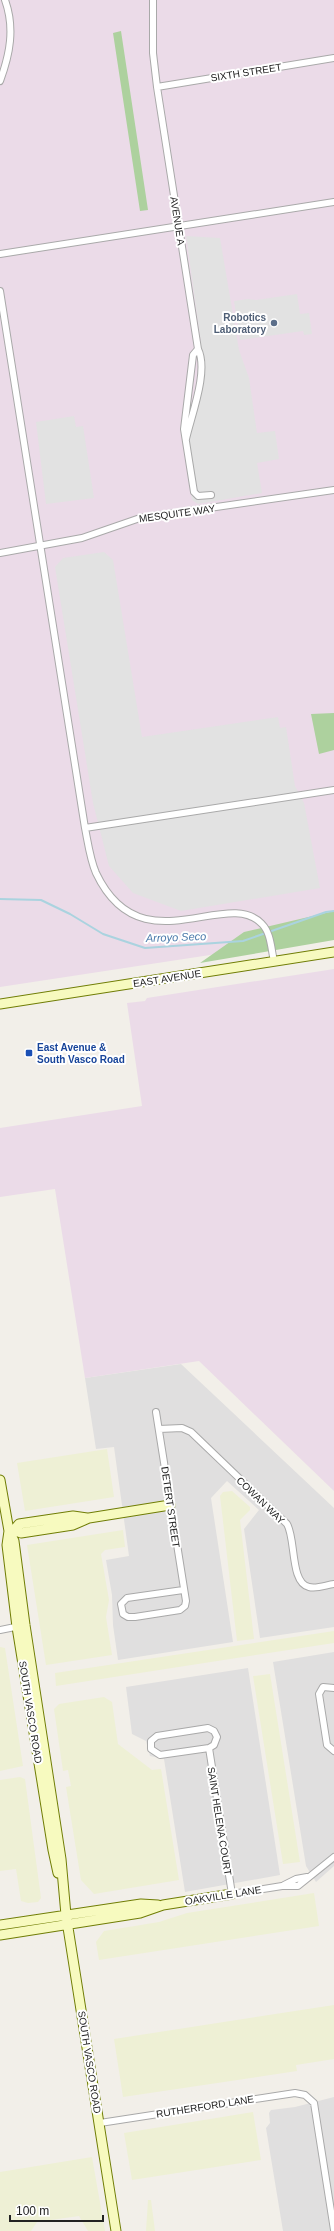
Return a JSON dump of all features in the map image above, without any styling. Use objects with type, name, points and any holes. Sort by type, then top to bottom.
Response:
[{"type":"street","points":[[0,81],[10,48],[10,20],[5,0]]},
{"type":"street","name":"AVENUE A","points":[[153,0],[153,53],[157,86],[198,349],[194,355],[184,420],[186,440],[194,492],[198,496],[210,494]]},
{"type":"street","name":"SIXTH STREET","points":[[157,86],[334,58]]},
{"type":"street","points":[[0,254],[334,202]]},
{"type":"street","points":[[0,291],[85,828],[96,871],[104,887],[120,905],[136,914],[163,922],[236,912],[245,913],[256,918],[267,931],[274,961]]},
{"type":"street","name":"MESQUITE WAY","points":[[0,553],[40,547],[82,538],[140,518],[334,490]]},
{"type":"street","points":[[85,828],[334,790]]},
{"type":"street","name":"EAST AVENUE","points":[[0,1004],[334,952]]},
{"type":"street","name":"DETERT STREET","points":[[156,1412],[183,1590],[186,1601],[185,1606],[180,1610],[135,1617],[128,1617],[123,1614],[121,1604],[127,1598],[183,1590]]},
{"type":"street","name":"COWAN WAY","points":[[159,1429],[182,1428],[191,1432],[287,1524],[291,1533],[298,1577],[303,1584],[311,1588],[334,1584]]},
{"type":"street","name":"SOUTH VASCO ROAD","points":[[0,1480],[14,1541],[21,1626],[61,1859],[66,1915],[116,2231]]},
{"type":"street","points":[[12,1530],[21,1533],[73,1525],[89,1518],[170,1505]]},
{"type":"street","points":[[0,1630],[21,1626]]},
{"type":"street","points":[[334,1688],[323,1687],[319,1694],[327,1745],[334,1751]]},
{"type":"street","name":"SAINT HELENA COURT","points":[[208,1728],[214,1731],[217,1737],[214,1745],[209,1748],[160,1755],[153,1752],[150,1745],[151,1741],[157,1736],[208,1728]]},
{"type":"street","name":"SAINT HELENA COURT","points":[[209,1748],[232,1894]]},
{"type":"street","name":"OAKVILLE LANE","points":[[0,1935],[140,1913],[163,1905],[282,1886],[298,1886],[307,1877],[334,1857]]},
{"type":"street","name":"OAKVILLE LANE","points":[[0,1925],[141,1904],[163,1905]]},
{"type":"street","name":"RUTHERFORD LANE","points":[[100,2123],[295,2093],[309,2097],[314,2103],[332,2200]]},
{"type":"street","points":[[332,2200],[334,2230]]},
{"type":"shaded area","points":[[0,0],[334,0],[334,936],[0,987]]},
{"type":"shaded area","points":[[186,236],[220,238],[239,350],[249,378],[257,433],[275,431],[279,459],[257,463],[262,493],[198,504],[192,500],[183,442],[194,422],[200,399],[202,378],[201,343]]},
{"type":"shaded area","name":"Robotics Laboratory","points":[[297,294],[300,314],[309,313],[312,334],[304,335],[303,331],[240,340],[234,301],[248,299],[256,300]]},
{"type":"shaded area","points":[[74,416],[76,427],[83,426],[94,498],[46,504],[36,422]]},
{"type":"shaded area","points":[[104,552],[113,560],[142,737],[278,717],[280,728],[286,727],[295,786],[304,803],[320,888],[181,911],[133,893],[109,866],[93,803],[55,567],[63,558]]},
{"type":"shaded area","points":[[334,969],[334,1491],[199,1361],[85,1378],[55,1189],[0,1197],[0,1128],[142,1106],[127,1003],[145,1001],[147,998]]},
{"type":"shaded area","points":[[181,1364],[334,1508],[334,1627],[260,1638],[244,1529],[259,1510],[227,1481],[211,1498],[233,1642],[118,1660],[113,1625],[112,1595],[106,1560],[129,1556],[114,1447],[96,1449],[85,1378]]},
{"type":"shaded area","points":[[334,1652],[334,1866],[316,1882],[306,1866],[273,1662]]},
{"type":"shaded area","points":[[248,1668],[280,1875],[185,1892],[164,1759],[150,1756],[146,1741],[132,1734],[126,1687]]},
{"type":"shaded area","points":[[334,2097],[334,2231],[283,2231],[266,2128],[270,2123],[269,2113],[271,2110],[295,2107]]},
{"type":"green space","points":[[121,31],[148,210],[140,211],[113,33]]},
{"type":"green space","points":[[334,713],[334,750],[319,754],[311,714]]},
{"type":"green space","points":[[334,911],[334,940],[200,963],[244,932]]},
{"type":"green space","points":[[107,1449],[114,1497],[25,1511],[17,1463]]},
{"type":"green space","points":[[232,1491],[250,1507],[250,1510],[240,1520],[254,1639],[237,1641],[220,1496],[223,1492]]},
{"type":"green space","points":[[123,1530],[125,1547],[105,1550],[101,1554],[109,1600],[106,1617],[112,1655],[46,1665],[27,1545]]},
{"type":"green space","points":[[334,1631],[334,1643],[56,1686],[55,1673]]},
{"type":"green space","points":[[0,1647],[5,1648],[23,1766],[0,1771]]},
{"type":"green space","points":[[270,1674],[300,1862],[283,1864],[253,1676]]},
{"type":"green space","points":[[104,1697],[112,1702],[118,1744],[152,1770],[161,1769],[179,1880],[94,1894],[81,1880],[66,1787],[71,1786],[68,1770],[63,1771],[54,1709],[59,1704]]},
{"type":"green space","points":[[20,1777],[25,1779],[41,1898],[38,1902],[28,1903],[21,1901],[16,1869],[0,1871],[0,1780]]},
{"type":"green space","points":[[314,1893],[319,1926],[99,1960],[96,1942],[104,1931],[159,1922],[187,1913]]},
{"type":"green space","points":[[334,2005],[334,2059],[296,2065],[297,2071],[123,2097],[114,2039]]},
{"type":"green space","points":[[253,2112],[261,2160],[132,2180],[124,2133]]},
{"type":"green space","points":[[92,2157],[105,2231],[88,2231],[79,2216],[37,2222],[31,2231],[0,2231],[0,2172]]},
{"type":"green space","points":[[148,2200],[151,2200],[155,2231],[146,2231]]},
{"type":"waterway","name":"Arroyo Seco","points":[[0,899],[41,900],[70,914],[103,934],[145,948],[243,941],[326,912],[334,911]]},
{"type":"place","name":"Robotics Laboratory","points":[[274,323]]},
{"type":"place","name":"East Avenue & South Vasco Road","points":[[29,1053]]}]
